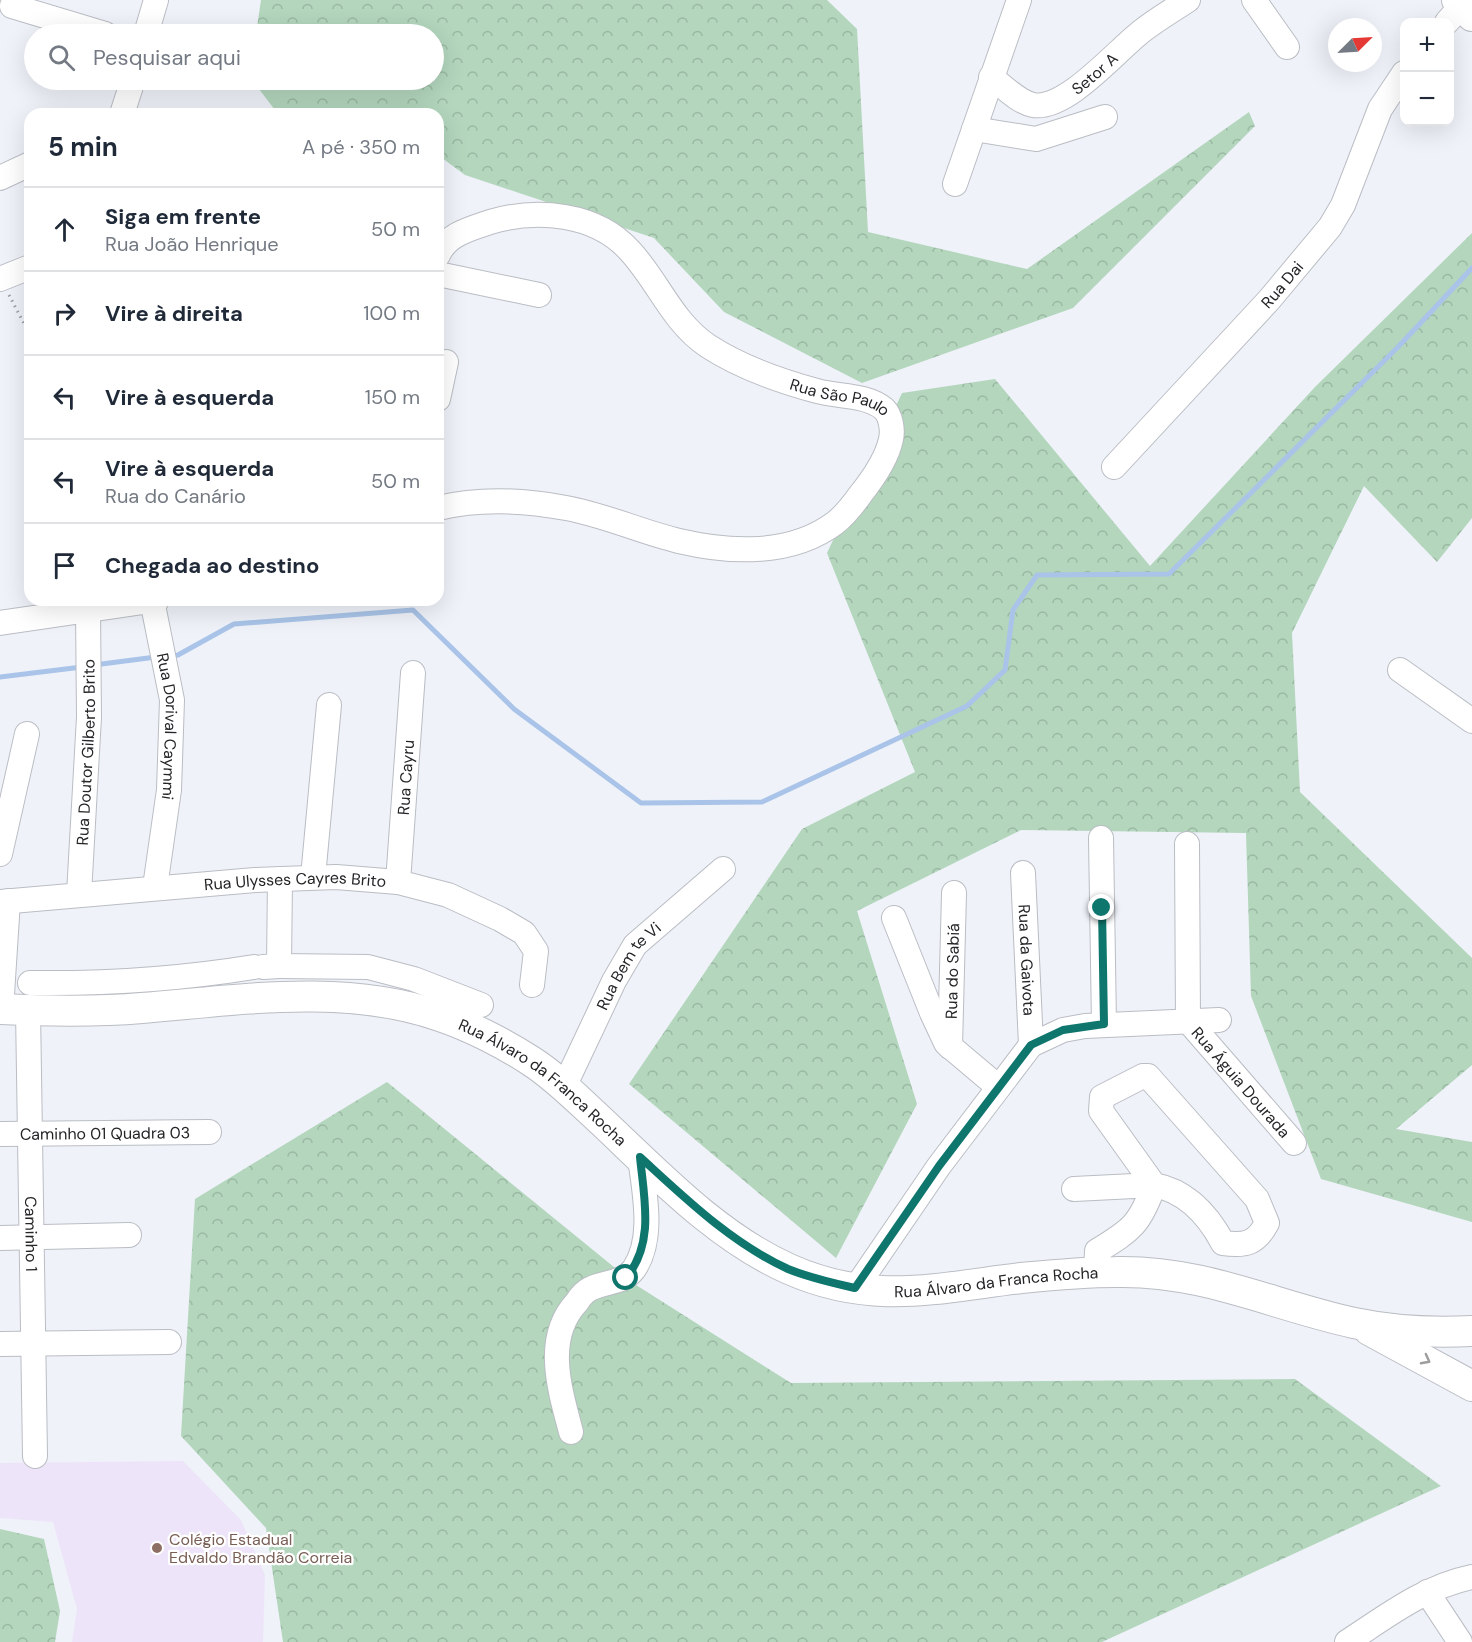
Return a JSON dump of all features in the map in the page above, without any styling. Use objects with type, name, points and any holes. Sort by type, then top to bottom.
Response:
[{"type":"main road","name":"Rua Álvaro da Franca Rocha","points":[[15,1003],[136,1008],[331,995],[380,1002],[442,1016],[531,1061],[564,1087],[700,1212],[749,1246],[788,1268],[855,1288],[889,1293],[920,1292],[1022,1278],[1116,1272],[1200,1279],[1356,1323],[1442,1332],[1472,1330]]},
{"type":"main road","name":"Rua Álvaro da Franca Rocha","points":[[1356,1323],[1472,1386]]},
{"type":"street","points":[[149,24],[156,0]]},
{"type":"street","points":[[956,184],[1019,0]]},
{"type":"street","name":"Setor A","points":[[991,77],[1018,98],[1034,105],[1056,101],[1070,93],[1143,30],[1188,0]]},
{"type":"street","points":[[1254,0],[1287,47]]},
{"type":"street","points":[[12,6],[72,24]]},
{"type":"street","name":"Rua Dai","points":[[1114,467],[1269,300],[1330,227],[1343,205],[1380,109],[1400,79]]},
{"type":"street","points":[[124,108],[130,90]]},
{"type":"street","points":[[974,129],[1036,139],[1105,117]]},
{"type":"street","points":[[0,178],[24,168]]},
{"type":"street","name":"Rua São Paulo","points":[[444,245],[452,238],[495,221],[547,214],[589,223],[604,229],[630,250],[671,309],[708,345],[768,375],[820,392],[876,404],[887,412],[891,425],[891,440],[880,466],[866,488],[836,523],[811,536],[780,546],[757,550],[678,541],[621,521],[544,505],[484,501],[444,507]]},
{"type":"street","points":[[0,280],[24,270]]},
{"type":"street","points":[[444,275],[539,295]]},
{"type":"street","points":[[444,371],[446,362]]},
{"type":"street","points":[[0,623],[109,606]]},
{"type":"street","name":"Rua Dorival Caymmi","points":[[153,606],[172,700],[171,752],[155,887]]},
{"type":"street","name":"Rua Doutor Gilberto Brito","points":[[79,894],[89,717],[88,609]]},
{"type":"street","points":[[1400,670],[1472,721]]},
{"type":"street","name":"Rua Cayru","points":[[398,882],[413,673]]},
{"type":"street","points":[[313,877],[328,705]]},
{"type":"street","points":[[0,854],[27,734]]},
{"type":"street","points":[[1101,838],[1104,1024]]},
{"type":"street","points":[[1187,844],[1188,1021]]},
{"type":"street","name":"Rua Bem te Vi","points":[[564,1087],[614,981],[634,945],[723,869]]},
{"type":"street","name":"Rua da Gaivota","points":[[1023,873],[1031,1045]]},
{"type":"street","name":"Rua Ulysses Cayres Brito","points":[[4,901],[155,887],[313,877],[398,882],[448,895],[524,933],[536,951],[532,985]]},
{"type":"street","points":[[280,879],[288,966]]},
{"type":"street","name":"Rua do Sabiá","points":[[950,1047],[954,893]]},
{"type":"street","name":"Caminho 1","points":[[4,901],[29,1134],[35,1456]]},
{"type":"street","points":[[894,918],[934,1019],[950,1047],[997,1086]]},
{"type":"street","points":[[15,1003],[99,984],[288,966],[368,967],[414,979],[481,1005]]},
{"type":"street","points":[[249,968],[255,1000]]},
{"type":"street","points":[[855,1288],[997,1086],[1031,1045],[1063,1030],[1104,1024],[1219,1020]]},
{"type":"street","name":"Rua Águia Dourada","points":[[1188,1021],[1294,1143]]},
{"type":"street","points":[[1074,1189],[1154,1185],[1165,1187],[1191,1202],[1209,1221],[1222,1243],[1243,1245],[1260,1235],[1266,1223],[1257,1199],[1148,1076],[1143,1076],[1102,1097],[1101,1111],[1154,1185]]},
{"type":"street","name":"Caminho 01 Quadra 03","points":[[0,1134],[209,1132]]},
{"type":"street","points":[[571,1432],[557,1369],[560,1329],[569,1310],[588,1290],[626,1278],[635,1267],[643,1250],[646,1216],[640,1157]]},
{"type":"street","points":[[1096,1274],[1097,1251],[1127,1233],[1144,1212],[1154,1185]]},
{"type":"street","points":[[0,1238],[129,1235]]},
{"type":"street","points":[[0,1344],[169,1342]]},
{"type":"street","points":[[1347,1642],[1397,1608],[1427,1592],[1472,1577]]},
{"type":"street","points":[[1427,1592],[1460,1642]]},
{"type":"path","points":[[0,280],[24,324]]},
{"type":"shaded area","name":"Colégio Estadual Edvaldo Brandão Correia","points":[[183,1461],[241,1520],[265,1575],[263,1642],[72,1642],[77,1609],[53,1522],[0,1518],[0,1463]]},
{"type":"green space","points":[[261,0],[827,0],[857,29],[868,232],[1027,269],[1249,112],[1255,126],[1073,308],[862,383],[724,312],[654,238],[465,175],[444,159],[444,108],[273,108],[260,90],[444,90],[444,24],[257,24]]},
{"type":"green space","points":[[1472,233],[1472,518],[1437,562],[1364,486],[1292,633],[1300,792],[1472,958],[1472,1065],[1396,1129],[1472,1142],[1472,1222],[1321,1179],[1251,996],[1246,833],[1021,830],[857,911],[917,1104],[836,1258],[629,1084],[802,829],[915,772],[827,553],[902,393],[995,379],[1150,566],[1315,387]]},
{"type":"green space","points":[[387,1082],[636,1285],[791,1383],[1295,1379],[1441,1486],[1102,1642],[283,1642],[266,1528],[181,1436],[195,1199]]},
{"type":"green space","points":[[0,1529],[44,1539],[60,1611],[55,1642],[0,1642]]},
{"type":"waterway","points":[[168,656],[178,655],[234,624],[413,610],[514,709],[641,803],[762,802],[967,706],[1005,670],[1013,610],[1037,575],[1169,574],[1398,347],[1472,268]]},
{"type":"waterway","points":[[94,665],[156,657]]},
{"type":"waterway","points":[[0,677],[82,667]]},
{"type":"place","name":"Colégio Estadual Edvaldo Brandão Correia","points":[[157,1548]]},
{"type":"route","points":[[626,1278],[635,1267],[643,1250],[646,1216],[640,1157],[700,1212],[749,1246],[788,1268],[819,1280],[855,1288],[939,1166],[997,1086],[1031,1045],[1063,1030],[1104,1024],[1102,908]]}]
